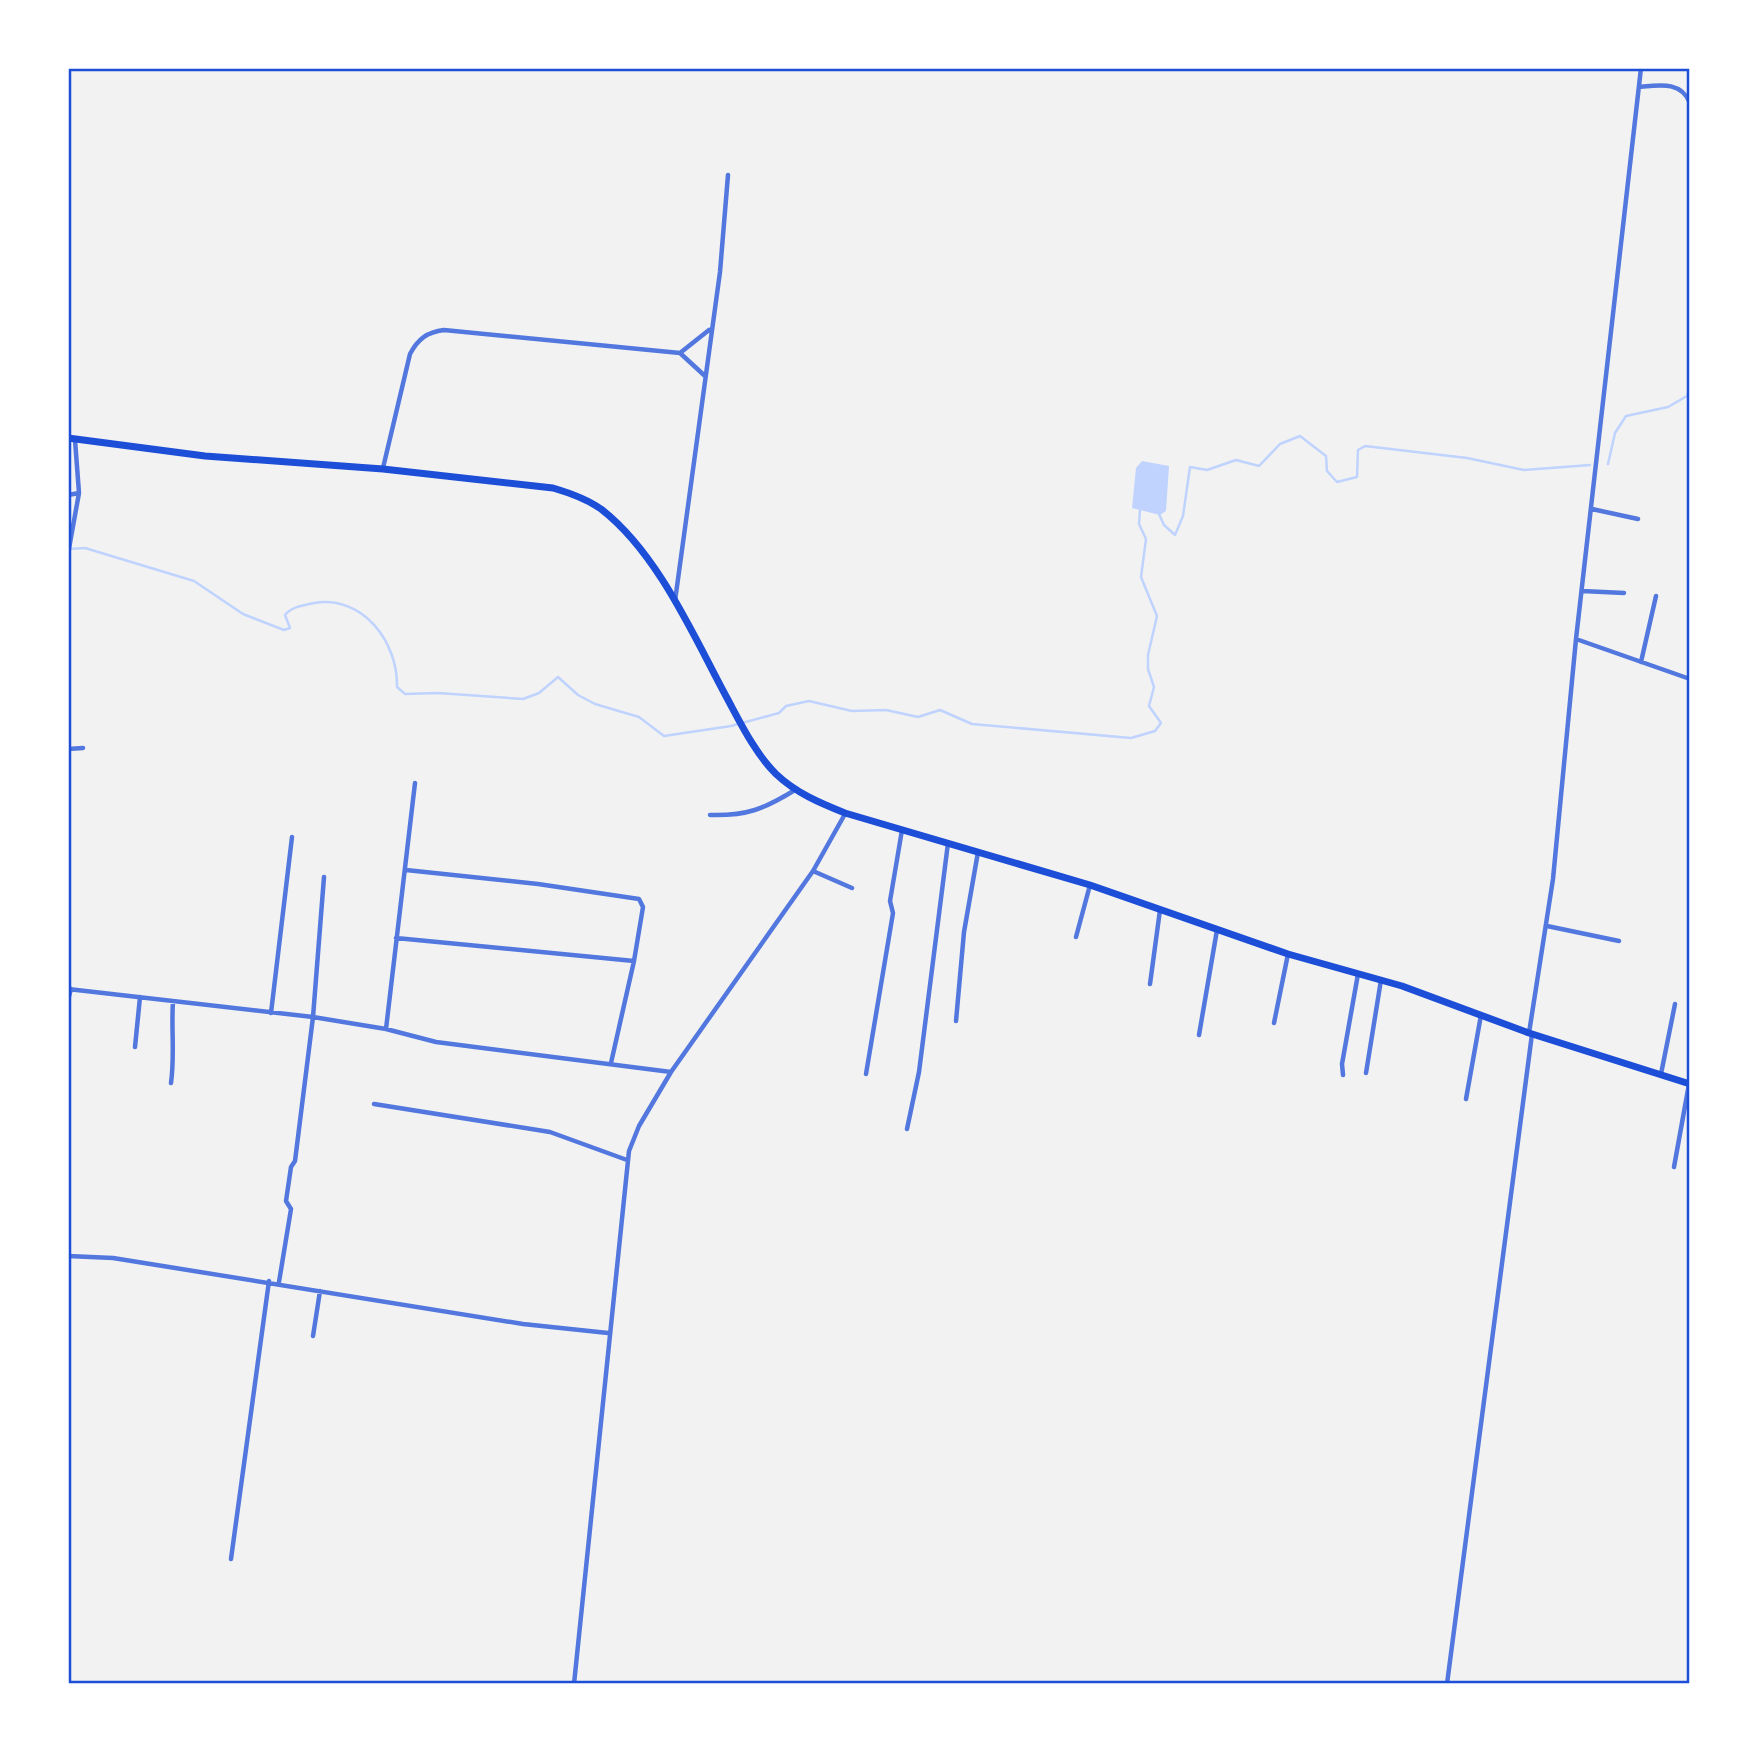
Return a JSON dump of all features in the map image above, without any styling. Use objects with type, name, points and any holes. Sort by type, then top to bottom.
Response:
[{"type":"main road","points":[[72,438],[205,456],[383,469],[553,488],[576,495],[600,508],[628,534],[675,602],[756,749],[795,790],[845,813],[1090,886],[1288,954],[1381,980],[1531,1033],[1690,1084]]},
{"type":"street","points":[[1447,1684],[1547,926],[1576,639],[1641,68]]},
{"type":"street","points":[[1639,87],[1665,85],[1680,88],[1686,93],[1690,103]]},
{"type":"street","points":[[675,602],[720,272],[728,175]]},
{"type":"street","points":[[680,353],[711,328]]},
{"type":"street","points":[[383,469],[410,354],[416,343],[429,332],[444,330],[680,353],[705,376]]},
{"type":"street","points":[[68,554],[79,493],[72,438]]},
{"type":"street","points":[[68,495],[79,493]]},
{"type":"street","points":[[1592,509],[1638,519]]},
{"type":"street","points":[[1582,591],[1624,593]]},
{"type":"street","points":[[1641,662],[1656,596]]},
{"type":"street","points":[[1576,639],[1690,680]]},
{"type":"street","points":[[68,749],[83,748]]},
{"type":"street","points":[[386,1029],[415,783]]},
{"type":"street","points":[[710,815],[752,812],[795,790]]},
{"type":"street","points":[[574,1684],[627,1160],[639,1126],[671,1072],[813,871],[845,813]]},
{"type":"street","points":[[866,1074],[893,913],[890,901],[902,830]]},
{"type":"street","points":[[271,1013],[292,837]]},
{"type":"street","points":[[907,1129],[919,1072],[948,844]]},
{"type":"street","points":[[956,1021],[964,932],[978,852]]},
{"type":"street","points":[[406,870],[538,884],[639,899],[643,906],[634,961],[611,1063]]},
{"type":"street","points":[[813,871],[852,888]]},
{"type":"street","points":[[279,1282],[291,1209],[286,1200],[291,1167],[295,1161],[313,1017],[324,877]]},
{"type":"street","points":[[1076,937],[1090,886]]},
{"type":"street","points":[[1150,984],[1160,909]]},
{"type":"street","points":[[1547,926],[1619,941]]},
{"type":"street","points":[[1199,1035],[1217,929]]},
{"type":"street","points":[[396,938],[634,961]]},
{"type":"street","points":[[1275,1023],[1288,954]]},
{"type":"street","points":[[1343,1075],[1342,1064],[1358,974]]},
{"type":"street","points":[[1366,1073],[1381,980]]},
{"type":"street","points":[[68,1000],[70,989],[313,1017],[386,1029],[436,1042],[671,1072]]},
{"type":"street","points":[[135,1047],[140,997]]},
{"type":"street","points":[[171,1083],[175,1052],[171,1036],[173,1001]]},
{"type":"street","points":[[1661,1074],[1675,1004]]},
{"type":"street","points":[[1466,1099],[1482,1014]]},
{"type":"street","points":[[1674,1167],[1690,1084]]},
{"type":"street","points":[[374,1104],[550,1132],[627,1160]]},
{"type":"street","points":[[68,1256],[113,1258],[279,1282],[523,1324],[608,1334]]},
{"type":"street","points":[[231,1559],[269,1281]]},
{"type":"street","points":[[313,1336],[320,1291]]},
{"type":"water","points":[[1142,461],[1169,466],[1166,511],[1160,515],[1132,508],[1136,468]]},
{"type":"waterway","points":[[1608,464],[1615,433],[1626,416],[1668,407],[1687,396],[1690,387]]},
{"type":"waterway","points":[[1159,514],[1164,525],[1175,535],[1183,516],[1190,467],[1207,470],[1236,460],[1259,466],[1280,444],[1300,436],[1326,456],[1327,471],[1337,482],[1357,477],[1358,450],[1365,446],[1467,458],[1524,470],[1590,465]]},
{"type":"waterway","points":[[68,549],[85,548],[194,581],[243,614],[284,630],[290,628],[285,615],[298,607],[332,602],[348,606],[362,614],[384,639],[396,670],[397,687],[405,694],[438,693],[523,699],[539,693],[558,677],[578,695],[595,704],[639,717],[664,736],[731,726],[779,713],[786,706],[809,701],[852,711],[886,710],[918,717],[940,710],[972,724],[1131,738],[1155,731],[1161,723],[1149,706],[1154,687],[1148,669],[1148,655],[1157,616],[1141,577],[1146,539],[1139,524],[1140,510]]}]
